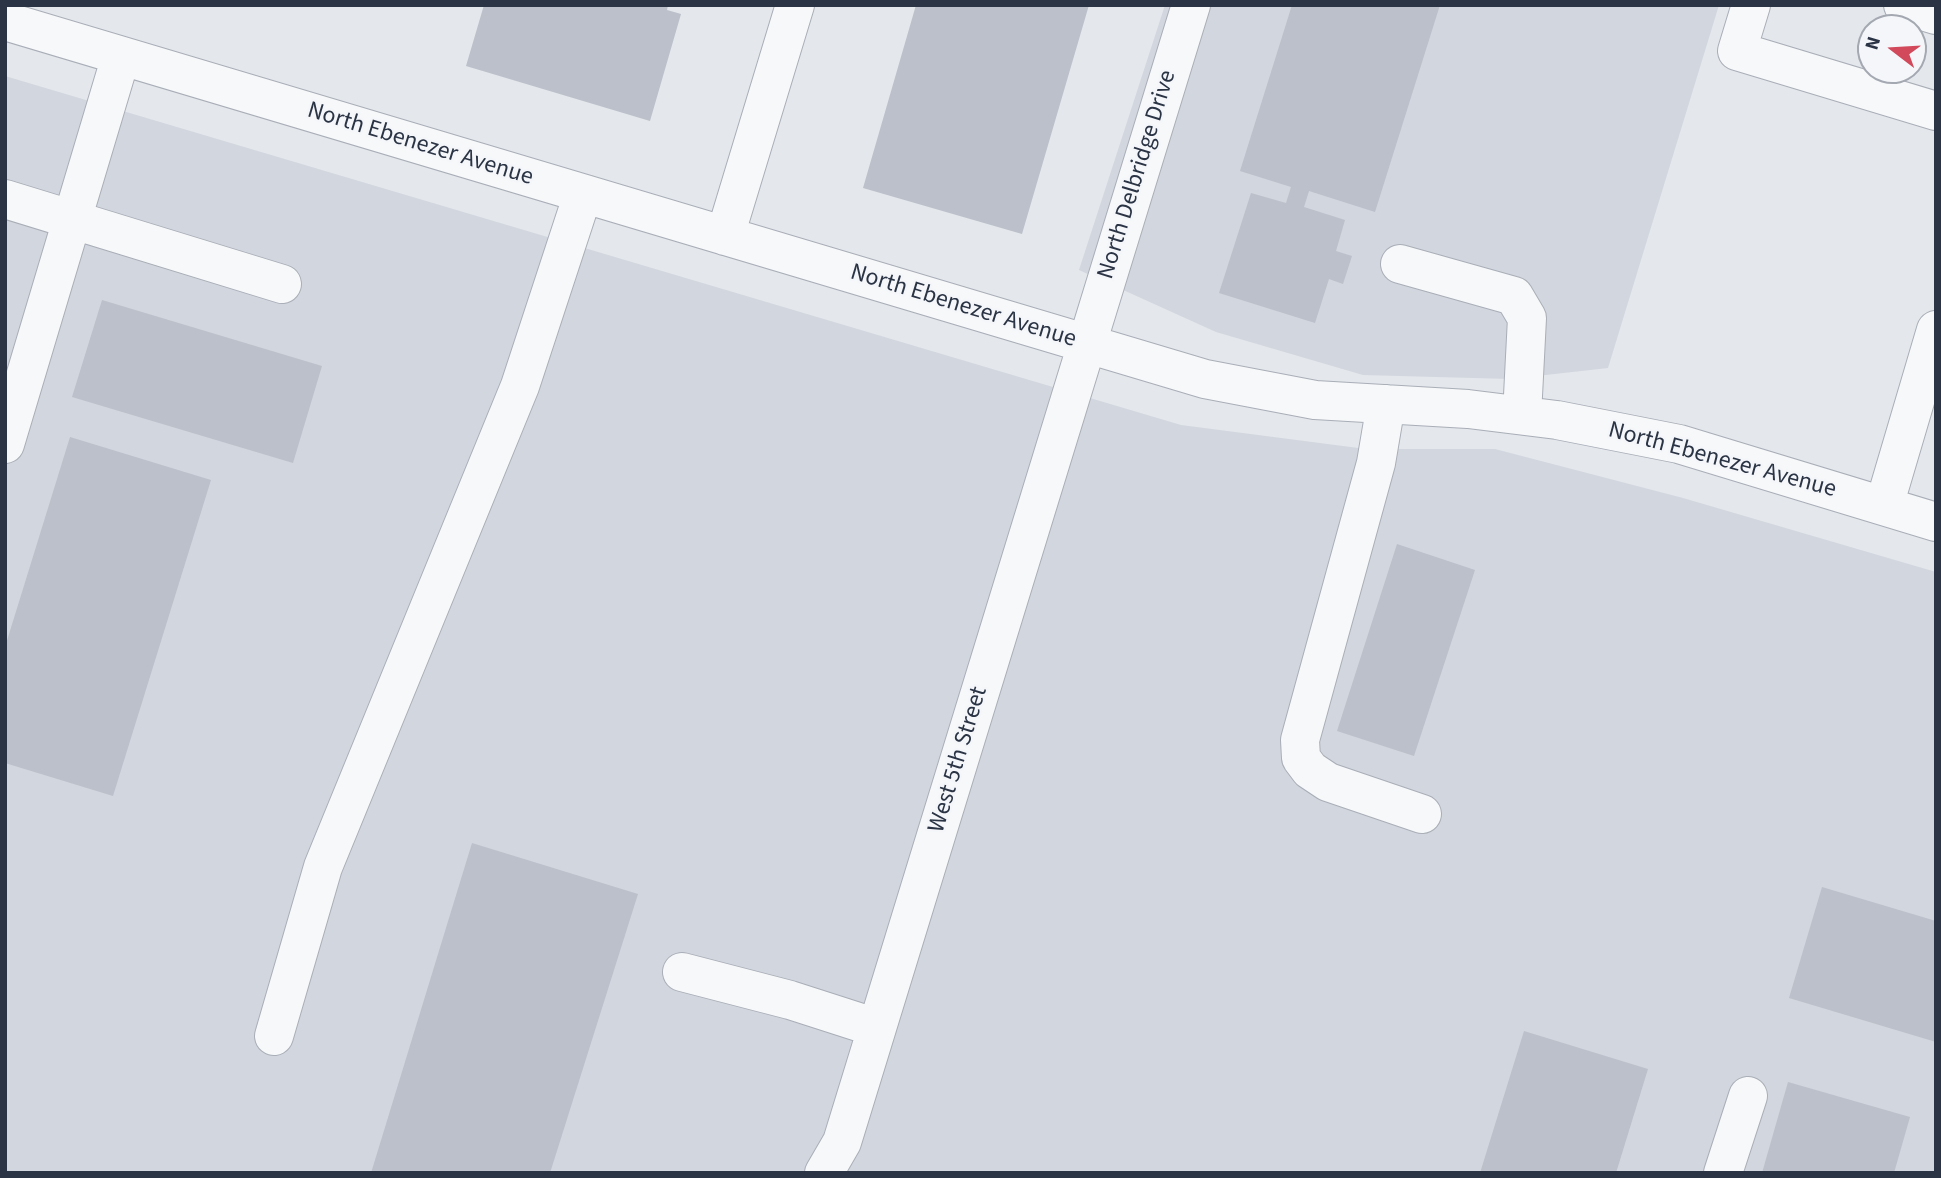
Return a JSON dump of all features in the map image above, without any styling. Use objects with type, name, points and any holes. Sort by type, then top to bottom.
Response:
[{"type":"street","points":[[724,236],[795,5]]},
{"type":"street","name":"North Delbridge Drive","points":[[1086,344],[1191,5]]},
{"type":"street","points":[[1751,5],[1737,51],[1936,111]]},
{"type":"street","points":[[1903,5],[1936,15]]},
{"type":"street","name":"North Ebenezer Avenue","points":[[5,21],[1205,379],[1315,400],[1468,409],[1557,420],[1679,444],[1936,522]]},
{"type":"street","points":[[5,444],[121,56]]},
{"type":"street","points":[[274,1036],[323,867],[520,386],[583,194]]},
{"type":"street","points":[[5,199],[282,284]]},
{"type":"street","points":[[1400,264],[1514,296],[1527,318],[1522,415]]},
{"type":"street","points":[[1884,506],[1936,330]]},
{"type":"street","name":"West 5th Street","points":[[824,1173],[842,1142],[1086,344]]},
{"type":"street","points":[[1386,404],[1376,463],[1300,740],[1301,758],[1310,770],[1328,782],[1422,814]]},
{"type":"street","points":[[682,972],[790,1000],[877,1028]]},
{"type":"street","points":[[1723,1173],[1748,1096]]},
{"type":"shaded area","points":[[1165,5],[1719,5],[1608,368],[1510,379],[1363,375],[1216,332],[1079,270]]},
{"type":"shaded area","points":[[5,76],[1181,425],[1366,449],[1495,449],[1683,498],[1936,572],[1936,1173],[5,1173]]},
{"type":"building","points":[[484,5],[668,5],[667,10],[681,14],[650,121],[466,66]]},
{"type":"building","points":[[916,5],[1089,5],[1022,234],[863,188]]},
{"type":"building","points":[[1292,5],[1440,5],[1375,212],[1309,191],[1304,207],[1345,220],[1336,251],[1352,256],[1343,284],[1329,279],[1315,323],[1219,293],[1251,193],[1286,203],[1291,187],[1240,171]]},
{"type":"building","points":[[102,300],[322,366],[293,463],[72,397]]},
{"type":"building","points":[[70,437],[211,480],[113,796],[5,763],[5,647]]},
{"type":"building","points":[[1397,544],[1475,570],[1414,756],[1337,731]]},
{"type":"building","points":[[472,843],[638,894],[550,1173],[371,1173]]},
{"type":"building","points":[[1822,887],[1936,921],[1936,1042],[1789,998]]},
{"type":"building","points":[[1524,1031],[1648,1069],[1616,1173],[1480,1173]]},
{"type":"building","points":[[1788,1082],[1910,1117],[1894,1173],[1762,1173]]}]
